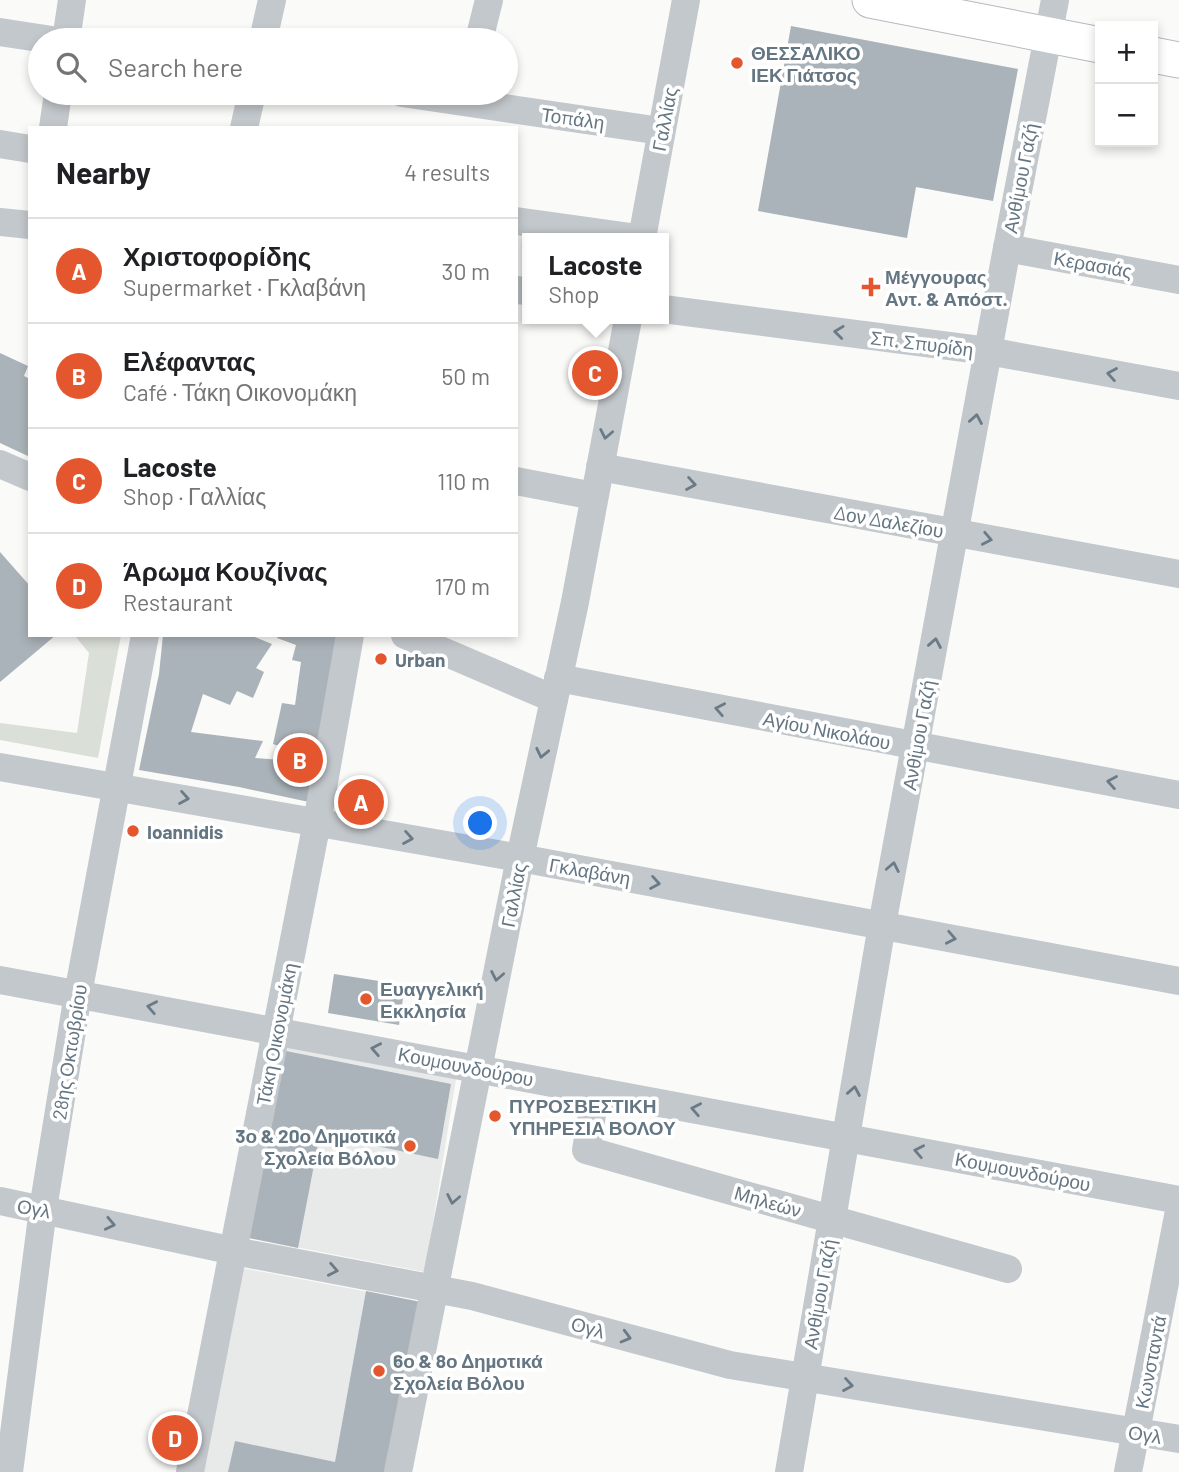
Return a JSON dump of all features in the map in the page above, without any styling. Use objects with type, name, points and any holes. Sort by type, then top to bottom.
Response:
[{"type":"main road","points":[[870,0],[1095,44]]},
{"type":"main road","points":[[1158,56],[1179,60]]},
{"type":"street","points":[[68,28],[72,0]]},
{"type":"street","points":[[266,28],[272,0]]},
{"type":"street","points":[[482,28],[489,0]]},
{"type":"street","name":"Γαλλίας","points":[[641,233],[686,0]]},
{"type":"street","name":"Ανθίμου Γαζή","points":[[789,1472],[882,925],[1055,0]]},
{"type":"street","points":[[0,32],[28,36]]},
{"type":"street","points":[[53,126],[56,105]]},
{"type":"street","points":[[244,126],[249,105]]},
{"type":"street","name":"Τοπάλη","points":[[462,108],[661,131]]},
{"type":"street","points":[[0,144],[28,149]]},
{"type":"street","points":[[518,221],[604,233]]},
{"type":"street","points":[[0,222],[28,225]]},
{"type":"street","name":"Κερασιάς","points":[[1007,248],[1179,280]]},
{"type":"street","name":"Σπ. Σπυρίδη","points":[[669,310],[988,351],[1179,386]]},
{"type":"street","name":"Γαλλίας","points":[[398,1472],[627,324]]},
{"type":"street","points":[[0,464],[28,476]]},
{"type":"street","name":"Δον Δαλεζίου","points":[[600,467],[1179,575]]},
{"type":"street","points":[[518,481],[594,496]]},
{"type":"street","name":"28ης Οκτωβρίου","points":[[9,1472],[43,1209],[78,993],[145,637]]},
{"type":"street","name":"Τάκη Οικονομάκη","points":[[190,1472],[317,822],[350,637]]},
{"type":"street","name":"Αγίου Νικολάου","points":[[411,637],[556,689],[916,747],[1179,795]]},
{"type":"street","name":"Γκλαβάνη","points":[[0,767],[520,858],[1179,981]]},
{"type":"street","name":"Κουμουνδούρου","points":[[0,980],[1179,1200]]},
{"type":"street","name":"Μηλεών","points":[[596,1090],[586,1150],[1008,1269]]},
{"type":"street","name":"Ογλ","points":[[0,1201],[234,1251],[472,1296],[730,1365],[1179,1439]]},
{"type":"street","name":"Κωνσταντά","points":[[1128,1472],[1179,1211]]},
{"type":"shaded area","points":[[76,637],[121,637],[98,758],[0,740],[0,723],[77,733],[89,653]]},
{"type":"shaded area","points":[[287,1046],[456,1079],[425,1272],[249,1238]]},
{"type":"shaded area","points":[[242,1268],[421,1302],[385,1472],[200,1472]]},
{"type":"building","points":[[791,26],[1018,69],[993,201],[916,187],[907,238],[758,211]]},
{"type":"building","points":[[0,353],[28,366],[24,376],[28,378],[28,456],[0,443]]},
{"type":"building","points":[[0,552],[28,584],[28,637],[54,637],[0,682]]},
{"type":"building","points":[[163,637],[255,637],[272,644],[256,668],[264,672],[253,698],[237,691],[230,705],[203,694],[191,732],[263,741],[255,758],[282,760],[285,748],[273,744],[282,703],[295,705],[301,662],[292,660],[296,645],[277,637],[341,637],[309,802],[139,770],[159,674]]},
{"type":"building","name":"Ευαγγελική Εκκλησία","points":[[334,974],[405,985],[399,1025],[328,1013]]},
{"type":"building","name":"3ο & 20ο Δημοτικά Σχολεία Βόλου","points":[[286,1051],[451,1084],[438,1159],[320,1134],[298,1248],[249,1238]]},
{"type":"building","name":"6ο & 8ο Δημοτικά Σχολεία Βόλου","points":[[366,1291],[421,1302],[385,1472],[228,1472],[235,1441],[335,1462]]},
{"type":"place","name":"ΘΕΣΣΑΛΙΚΟ ΙΕΚ Γιάτσος","points":[[737,63]]},
{"type":"place","name":"Μέγγουρας Αντ. & Απόστ.","points":[[871,287]]},
{"type":"place","name":"Lacoste","points":[[595,373]]},
{"type":"place","name":"Urban","points":[[381,659]]},
{"type":"place","name":"Ελέφαντας","points":[[300,760]]},
{"type":"place","name":"Χριστοφορίδης","points":[[361,802]]},
{"type":"place","name":"Ioannidis","points":[[133,831]]},
{"type":"place","name":"Ευαγγελική Εκκλησία","points":[[366,999]]},
{"type":"place","name":"ΠΥΡΟΣΒΕΣΤΙΚΗ ΥΠΗΡΕΣΙΑ ΒΟΛΟΥ","points":[[495,1116]]},
{"type":"place","name":"3ο & 20ο Δημοτικά Σχολεία Βόλου","points":[[410,1146]]},
{"type":"place","name":"6ο & 8ο Δημοτικά Σχολεία Βόλου","points":[[379,1371]]},
{"type":"place","name":"Άρωμα Κουζίνας","points":[[175,1438]]}]
